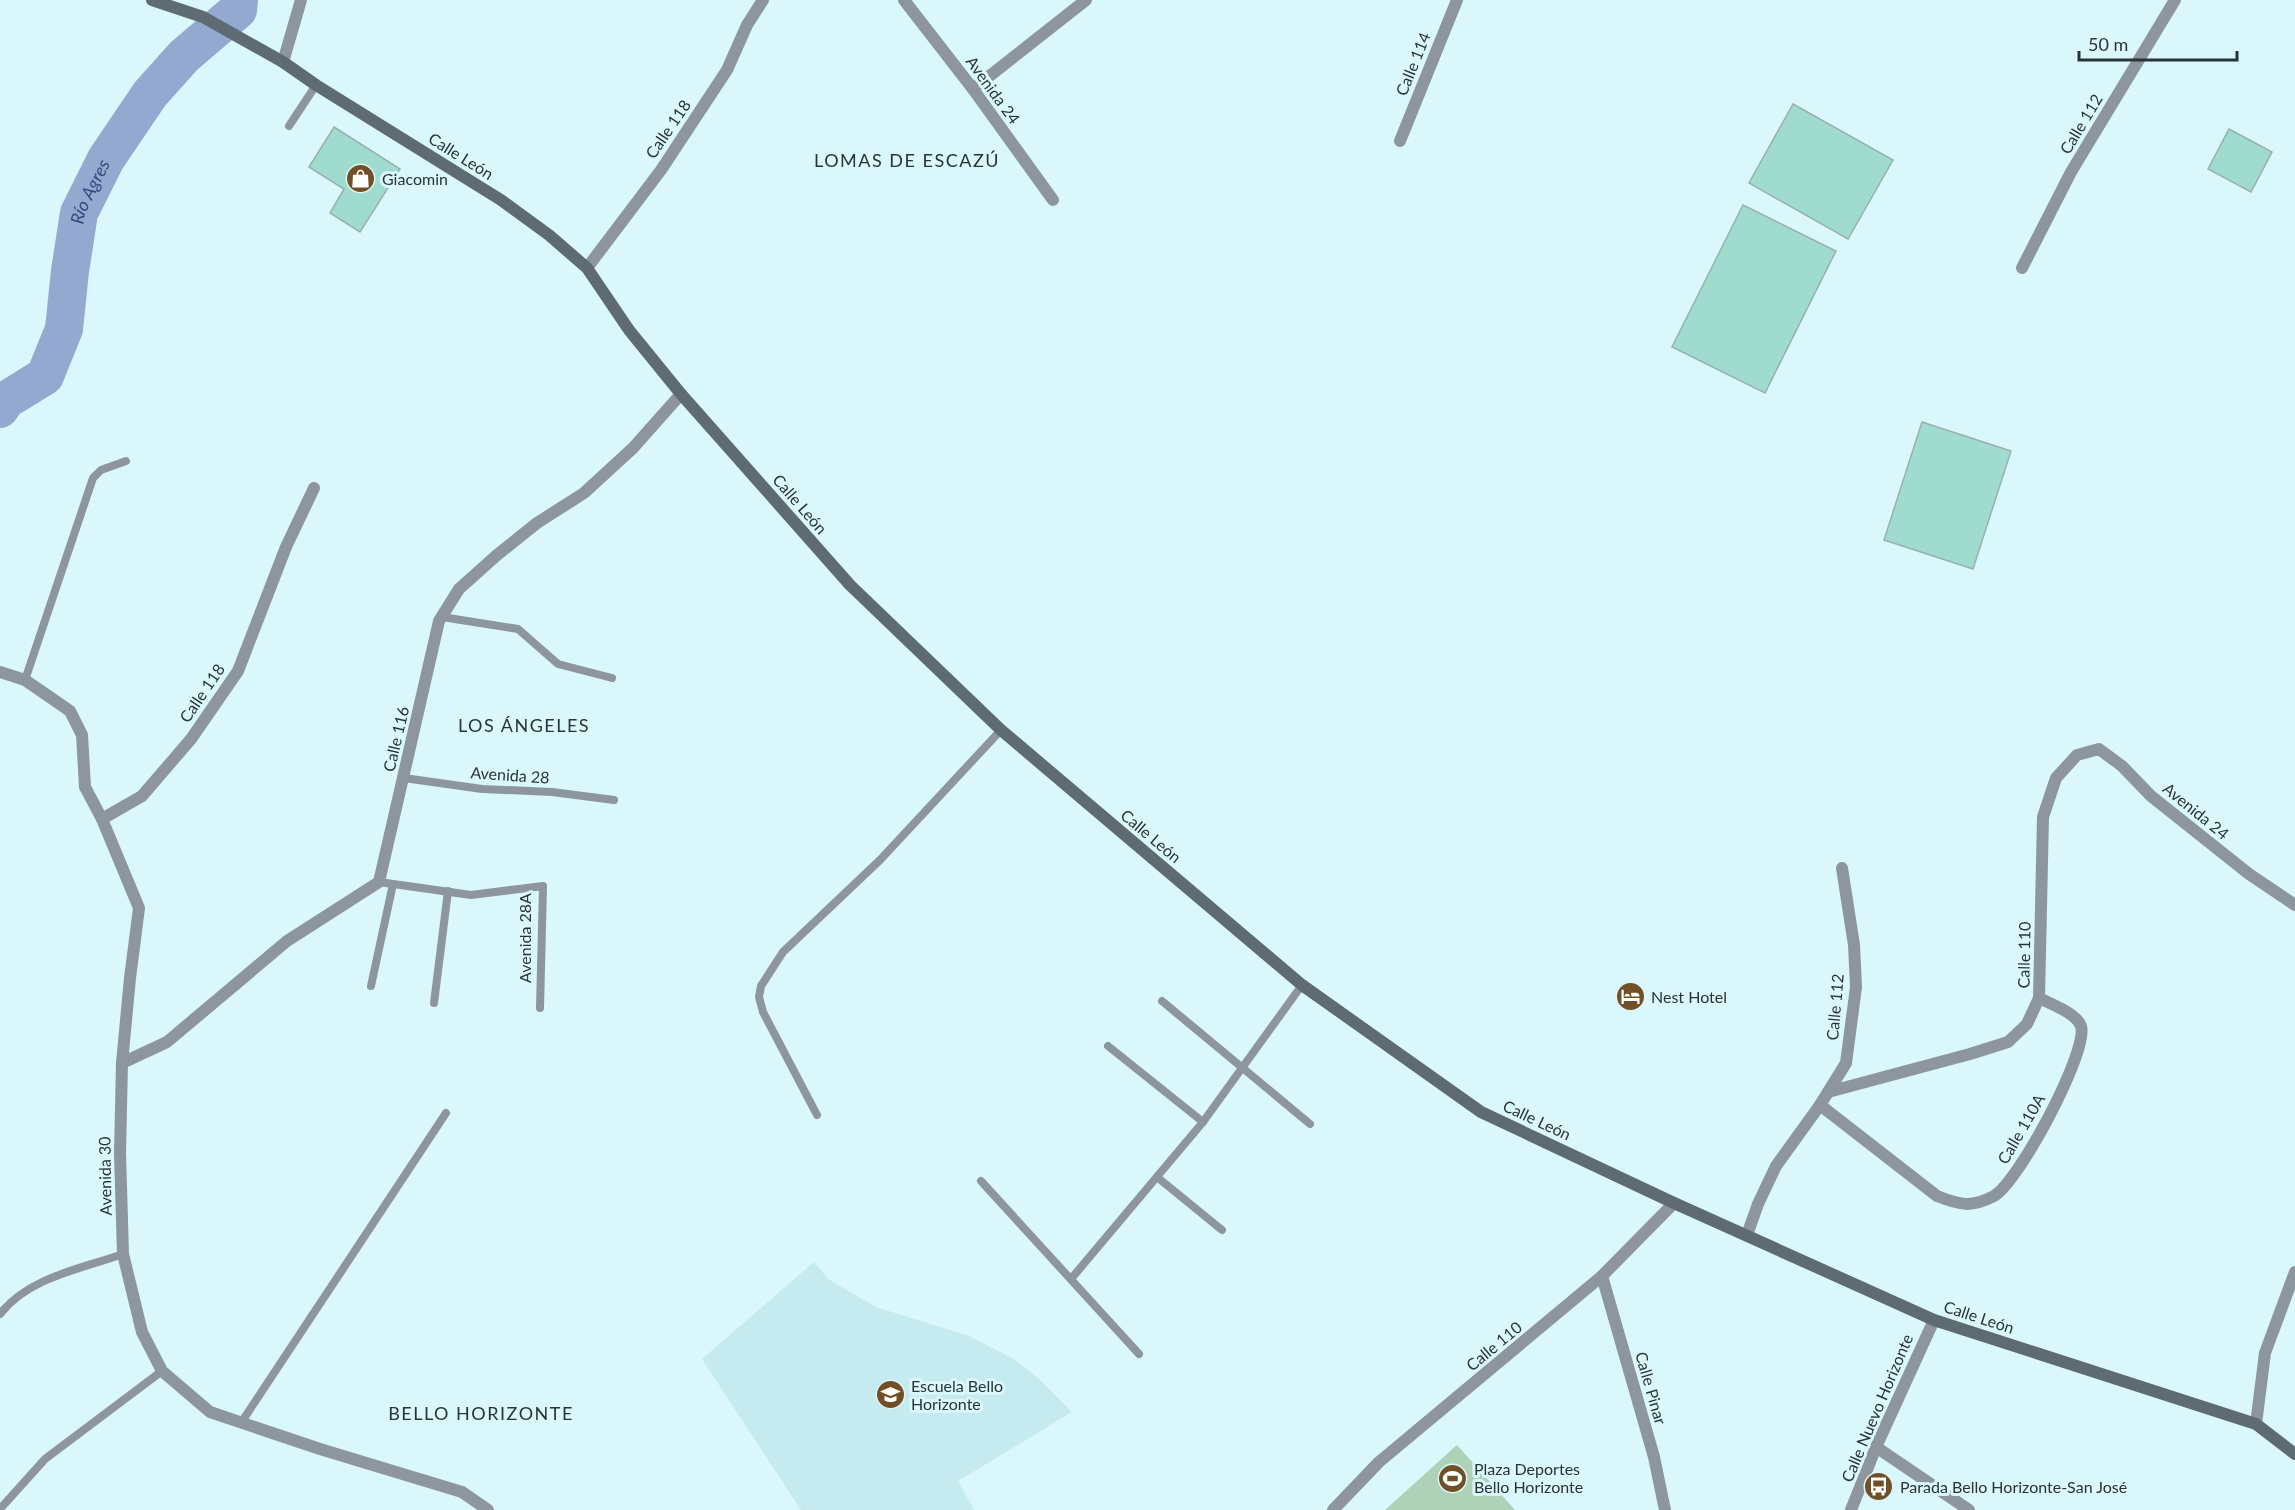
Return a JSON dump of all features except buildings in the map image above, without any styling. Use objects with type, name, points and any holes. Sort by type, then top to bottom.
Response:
[{"type":"main road","name":"Calle León","points":[[152,0],[203,17],[283,62],[501,200],[549,235],[587,268],[629,330],[681,394],[850,585],[1001,730],[1302,985],[1480,1112],[1674,1203],[1934,1320],[2256,1424],[2295,1454]]},
{"type":"street","points":[[283,62],[301,0]]},
{"type":"street","name":"Calle 118","points":[[587,268],[661,170],[727,70],[747,25],[763,0]]},
{"type":"street","name":"Avenida 24","points":[[904,0],[973,89],[1053,200]]},
{"type":"street","points":[[973,89],[1086,0]]},
{"type":"street","name":"Calle 114","points":[[1400,141],[1457,0]]},
{"type":"street","name":"Calle 112","points":[[2022,268],[2071,172],[2175,0]]},
{"type":"street","name":"Calle 116","points":[[379,882],[442,617],[459,589],[537,523],[584,493],[633,448],[681,394]]},
{"type":"street","name":"Calle 118","points":[[102,819],[141,796],[191,739],[238,671],[286,547],[314,488]]},
{"type":"street","name":"Avenida 30","points":[[0,672],[25,680],[70,711],[82,735],[85,788],[102,819],[139,908],[122,1063],[120,1153],[123,1254],[142,1332],[162,1371],[210,1412],[462,1492],[488,1510]]},
{"type":"street","name":"Avenida 24","points":[[2077,755],[2099,749],[2122,766],[2151,796],[2248,874],[2295,905]]},
{"type":"street","name":"Calle 110","points":[[1828,1092],[2008,1042],[2028,1024],[2040,998],[2043,817],[2056,778],[2077,755]]},
{"type":"street","name":"Calle 112","points":[[1820,1105],[1846,1063],[1856,987],[1854,945],[1842,868]]},
{"type":"street","points":[[122,1063],[167,1042],[287,941],[379,882]]},
{"type":"street","name":"Calle 110A","points":[[1820,1105],[1937,1196],[1958,1204],[1973,1204],[1996,1195],[2009,1183],[2031,1150],[2059,1095],[2081,1041],[2081,1026],[2073,1017],[2040,998]]},
{"type":"street","points":[[1747,1235],[1758,1204],[1776,1166],[1820,1105]]},
{"type":"street","name":"Calle 110","points":[[1332,1510],[1379,1462],[1602,1276],[1674,1203]]},
{"type":"street","points":[[2256,1424],[2265,1353],[2295,1272]]},
{"type":"street","name":"Calle Pinar","points":[[1602,1276],[1654,1457],[1665,1510]]},
{"type":"street","name":"Calle Nuevo Horizonte","points":[[1851,1510],[1876,1447],[1934,1320]]},
{"type":"street","points":[[1876,1447],[1969,1510]]},
{"type":"lane","points":[[289,126],[316,85]]},
{"type":"lane","points":[[25,680],[93,478],[101,470],[126,461]]},
{"type":"lane","points":[[442,617],[518,629],[558,664],[612,678]]},
{"type":"lane","points":[[817,1115],[764,1012],[759,997],[761,986],[783,952],[880,860],[1001,730]]},
{"type":"lane","name":"Avenida 28","points":[[404,778],[482,789],[552,792],[614,800]]},
{"type":"lane","name":"Avenida 28A","points":[[379,882],[471,895],[543,886],[540,1008]]},
{"type":"lane","points":[[371,986],[393,884]]},
{"type":"lane","points":[[434,1003],[448,891]]},
{"type":"lane","points":[[1071,1279],[1203,1122],[1302,985]]},
{"type":"lane","points":[[1162,1001],[1310,1124]]},
{"type":"lane","points":[[1108,1046],[1203,1122]]},
{"type":"lane","points":[[241,1423],[446,1113]]},
{"type":"lane","points":[[1157,1177],[1222,1230]]},
{"type":"lane","points":[[981,1180],[1139,1354]]},
{"type":"lane","points":[[0,1314],[24,1291],[54,1277],[123,1254]]},
{"type":"lane","points":[[0,1509],[45,1460],[162,1371]]},
{"type":"shaded area","name":"Escuela Bello Horizonte","points":[[814,1262],[828,1279],[876,1307],[969,1336],[1012,1358],[1038,1378],[1072,1412],[958,1481],[974,1510],[801,1510],[702,1359]]},
{"type":"green space","name":"Plaza Deportes Bello Horizonte","points":[[1457,1445],[1515,1510],[1385,1510]]},
{"type":"waterway","name":"Río Agres","points":[[0,409],[6,400],[45,376],[64,329],[79,213],[106,159],[150,94],[184,56],[238,10],[239,0]]},
{"type":"place","name":"Giacomin","points":[[361,179]]},
{"type":"place","name":"Nest Hotel","points":[[1630,997]]},
{"type":"place","name":"Escuela Bello Horizonte","points":[[890,1395]]},
{"type":"place","name":"Plaza Deportes Bello Horizonte","points":[[1453,1478]]},
{"type":"place","name":"Parada Bello Horizonte-San José","points":[[1879,1487]]},
{"type":"district","name":"LOMAS DE ESCAZÚ","points":[[907,161]]},
{"type":"district","name":"LOS ÁNGELES","points":[[524,726]]},
{"type":"district","name":"BELLO HORIZONTE","points":[[481,1414]]}]
